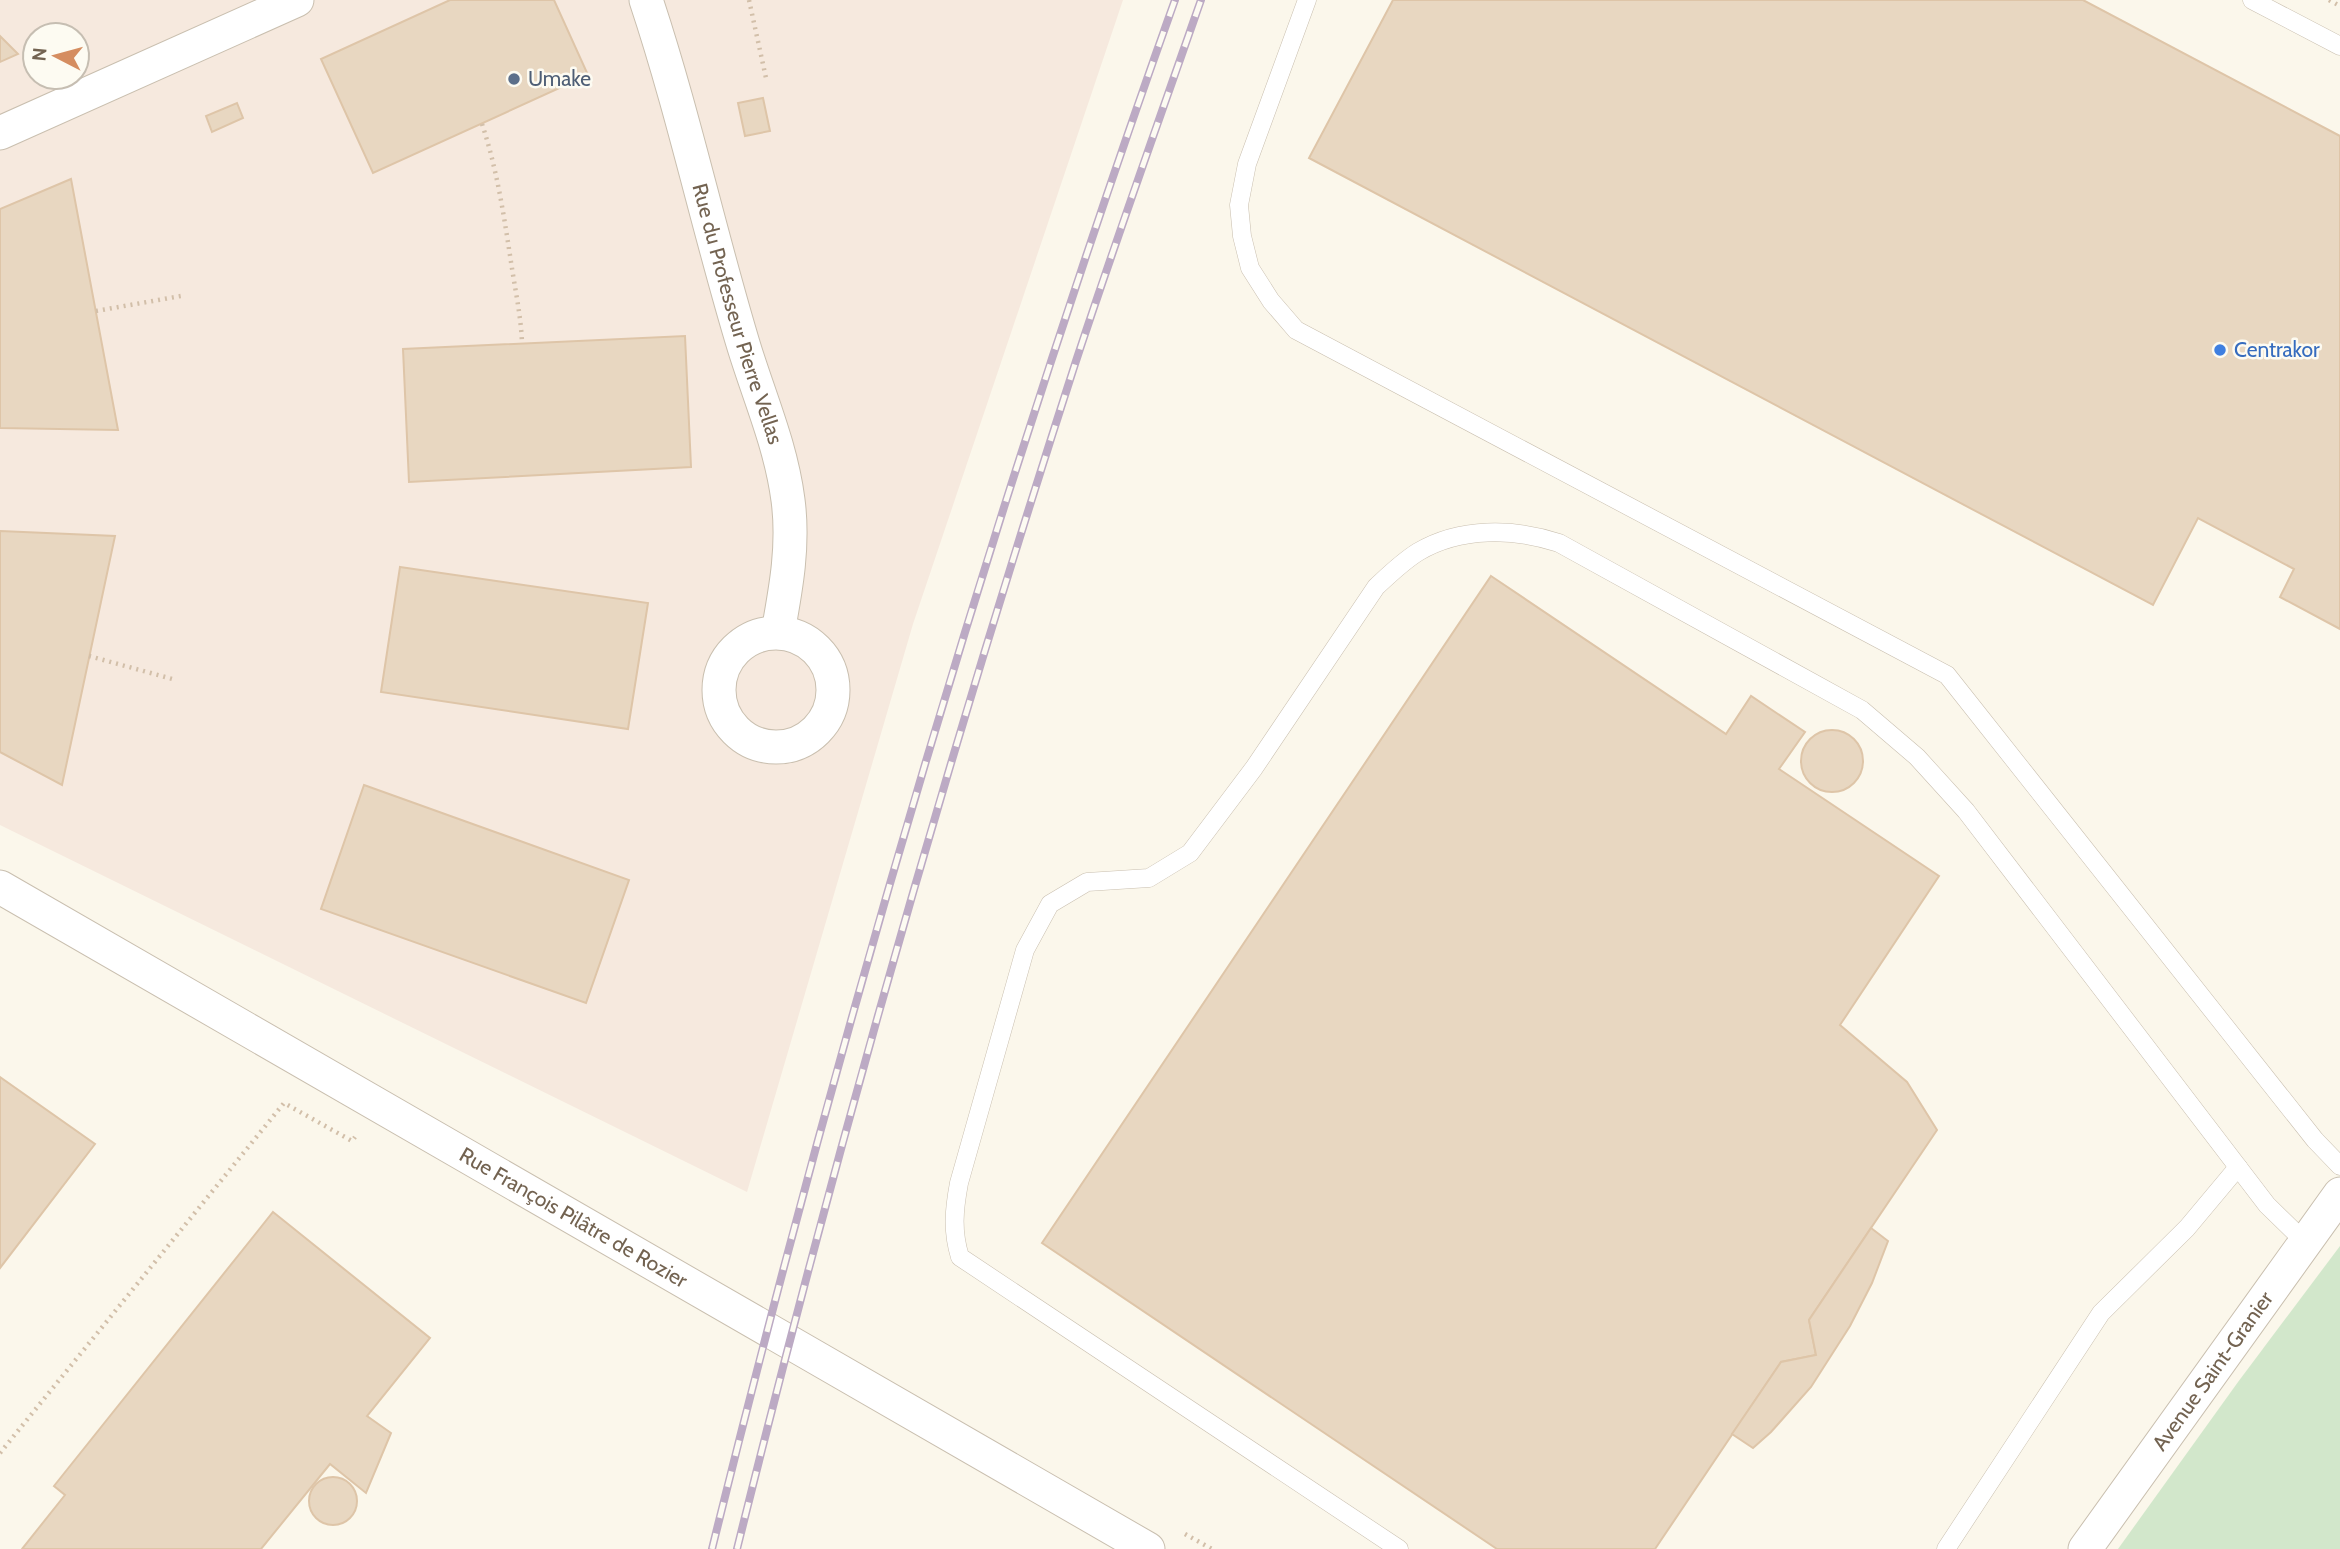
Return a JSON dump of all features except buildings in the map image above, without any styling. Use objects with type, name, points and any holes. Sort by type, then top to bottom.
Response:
[{"type":"street","points":[[0,133],[297,0]]},
{"type":"street","name":"Rue du Professeur Pierre Vellas","points":[[646,0],[706,204],[744,348],[781,456],[789,503],[790,570],[778,632]]},
{"type":"street","name":"Rue François Pilâtre de Rozier","points":[[0,887],[1148,1549]]},
{"type":"street","name":"Avenue Saint-Granier","points":[[2085,1549],[2340,1194]]},
{"type":"lane","points":[[1307,0],[1247,164],[1239,205],[1242,236],[1250,268],[1270,301],[1296,330],[1947,676],[2315,1140],[2340,1166]]},
{"type":"lane","points":[[2252,0],[2340,46]]},
{"type":"lane","points":[[1399,1549],[960,1257],[954,1237],[953,1211],[1025,950],[1050,904],[1087,882],[1149,878],[1190,853],[1254,768],[1376,587],[1400,564],[1439,542],[1462,536],[1513,532],[1535,535],[1559,543],[1863,710],[1917,757],[1966,811],[2267,1205],[2305,1242]]},
{"type":"lane","points":[[1946,1549],[2101,1313],[2187,1228],[2238,1167]]},
{"type":"path","points":[[749,0],[766,78]]},
{"type":"path","points":[[2329,0],[2340,6]]},
{"type":"path","points":[[482,124],[492,155],[521,323],[522,343]]},
{"type":"path","points":[[96,312],[181,296]]},
{"type":"path","points":[[89,656],[176,680]]},
{"type":"path","points":[[0,1453],[284,1102],[352,1141],[357,1134]]},
{"type":"shaded area","points":[[0,0],[1123,0],[913,624],[747,1192],[0,825]]},
{"type":"green space","points":[[2340,1246],[2340,1549],[2118,1549],[2238,1382]]},
{"type":"railway","points":[[712,1549],[813,1158],[924,769],[1044,383],[1175,0]]},
{"type":"railway","points":[[737,1549],[854,1101],[983,656],[1076,361],[1201,0]]},
{"type":"place","name":"Umake","points":[[514,79]]},
{"type":"place","name":"Centrakor","points":[[2220,350]]}]
